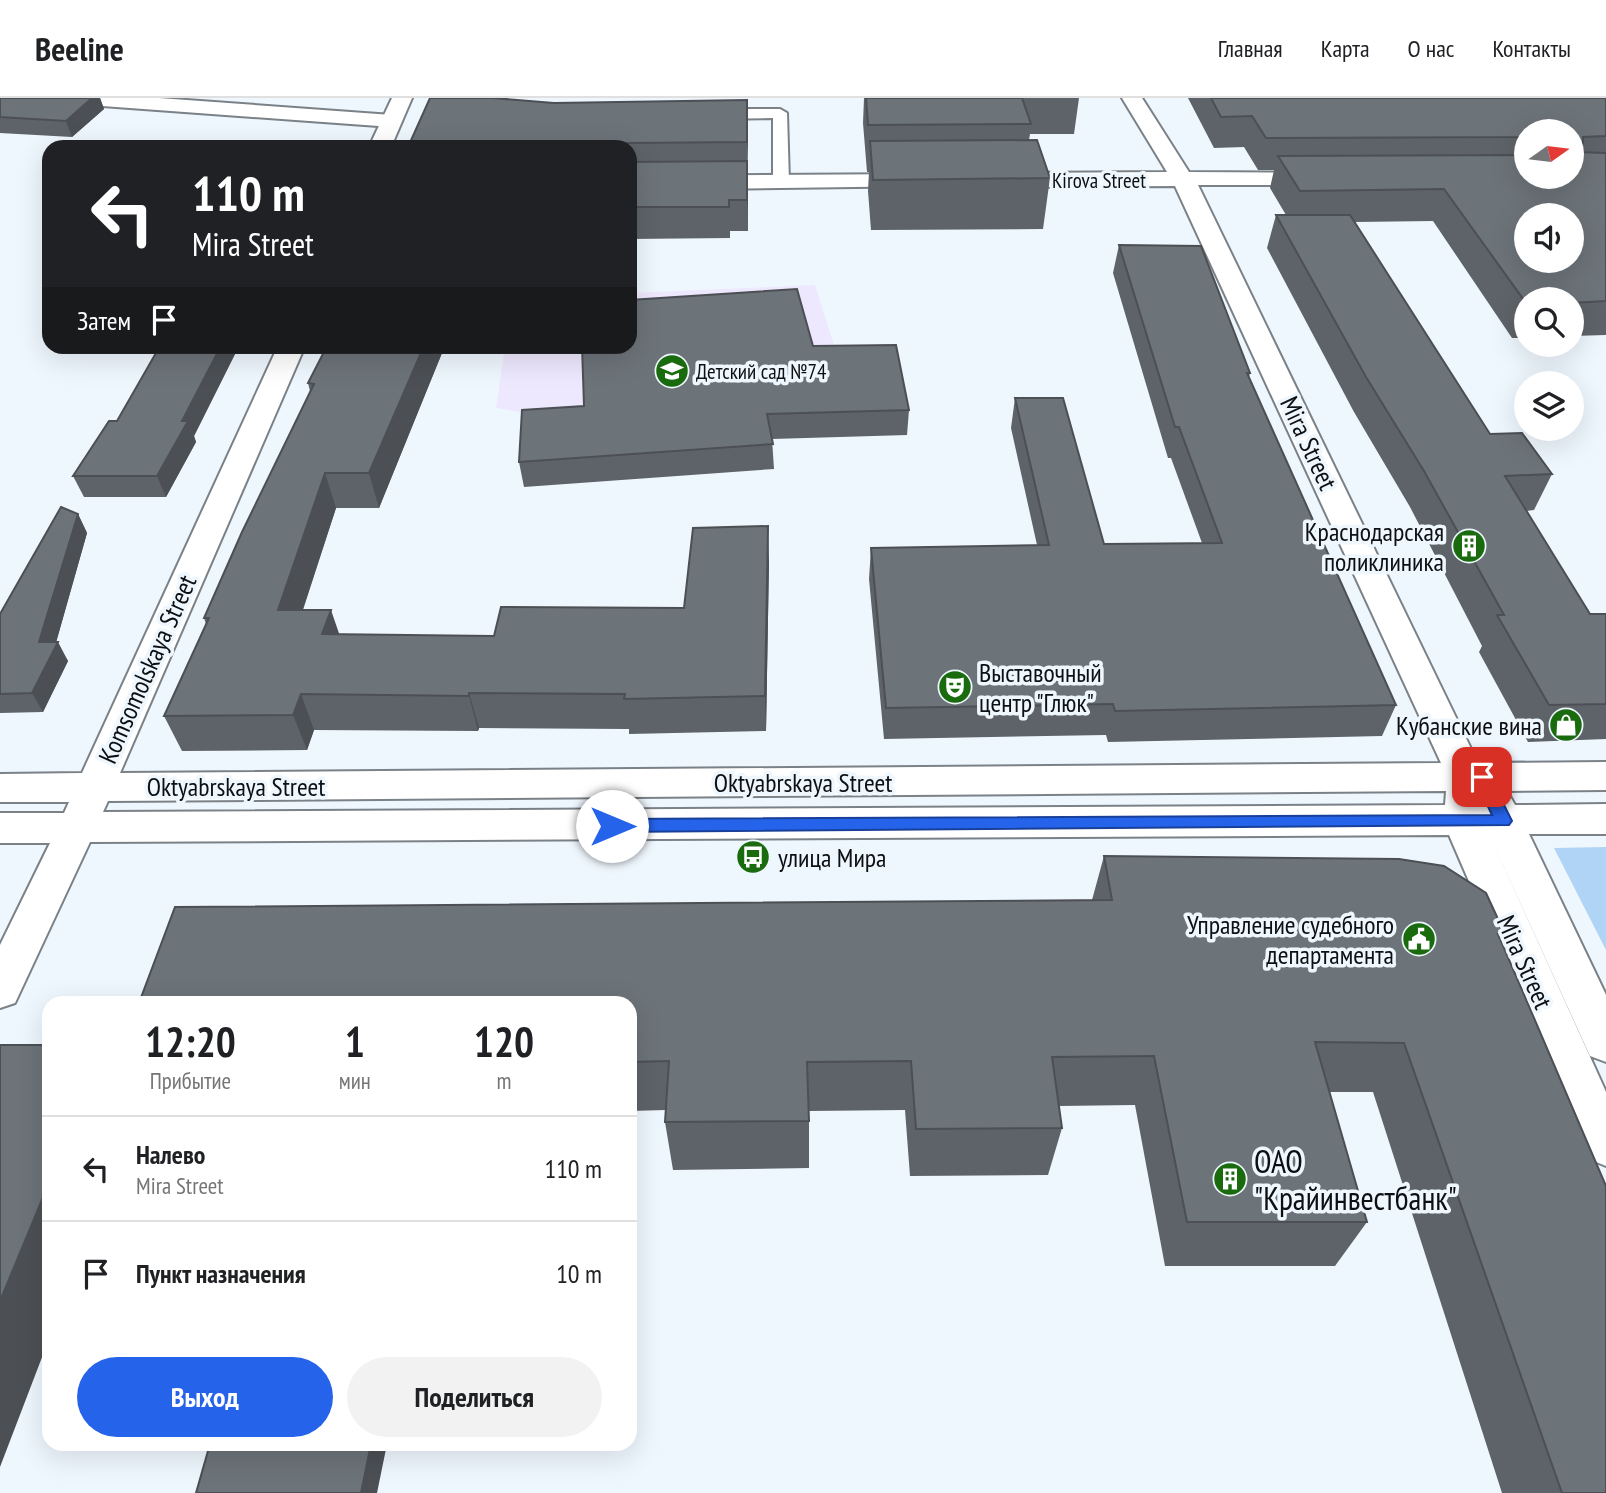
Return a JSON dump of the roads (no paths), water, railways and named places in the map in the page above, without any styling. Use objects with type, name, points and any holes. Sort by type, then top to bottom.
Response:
[{"type":"street","points":[[75,98],[177,101],[392,121]]},
{"type":"street","points":[[383,140],[402,98]]},
{"type":"street","name":"Mira Street","points":[[1132,98],[1184,179],[1474,777],[1483,821],[1606,1144]]},
{"type":"street","name":"Kirova Street","points":[[970,181],[1347,178]]},
{"type":"street","points":[[637,183],[943,181]]},
{"type":"street","name":"Komsomolskaya Street","points":[[0,990],[77,827],[288,354]]},
{"type":"street","name":"Oktyabrskaya Street","points":[[0,788],[1606,776]]},
{"type":"street","name":"Oktyabrskaya Street","points":[[0,828],[1606,819]]},
{"type":"street","name":"Mira Street","points":[[1483,821],[1606,1042]]},
{"type":"lane","points":[[691,114],[780,113],[780,182]]},
{"type":"place","name":"Детский сад №74","points":[[672,371]]},
{"type":"place","name":"Краснодарская поликлиника","points":[[1469,546]]},
{"type":"place","name":"Выставочный центр \"Глюк\"","points":[[955,687]]},
{"type":"place","name":"Кубанские вина","points":[[1566,725]]},
{"type":"place","name":"улица Мира","points":[[753,857]]},
{"type":"place","name":"Управление судебного департамента","points":[[1419,939]]},
{"type":"place","name":"ОАО \"Крайинвестбанк\"","points":[[1230,1179]]}]
